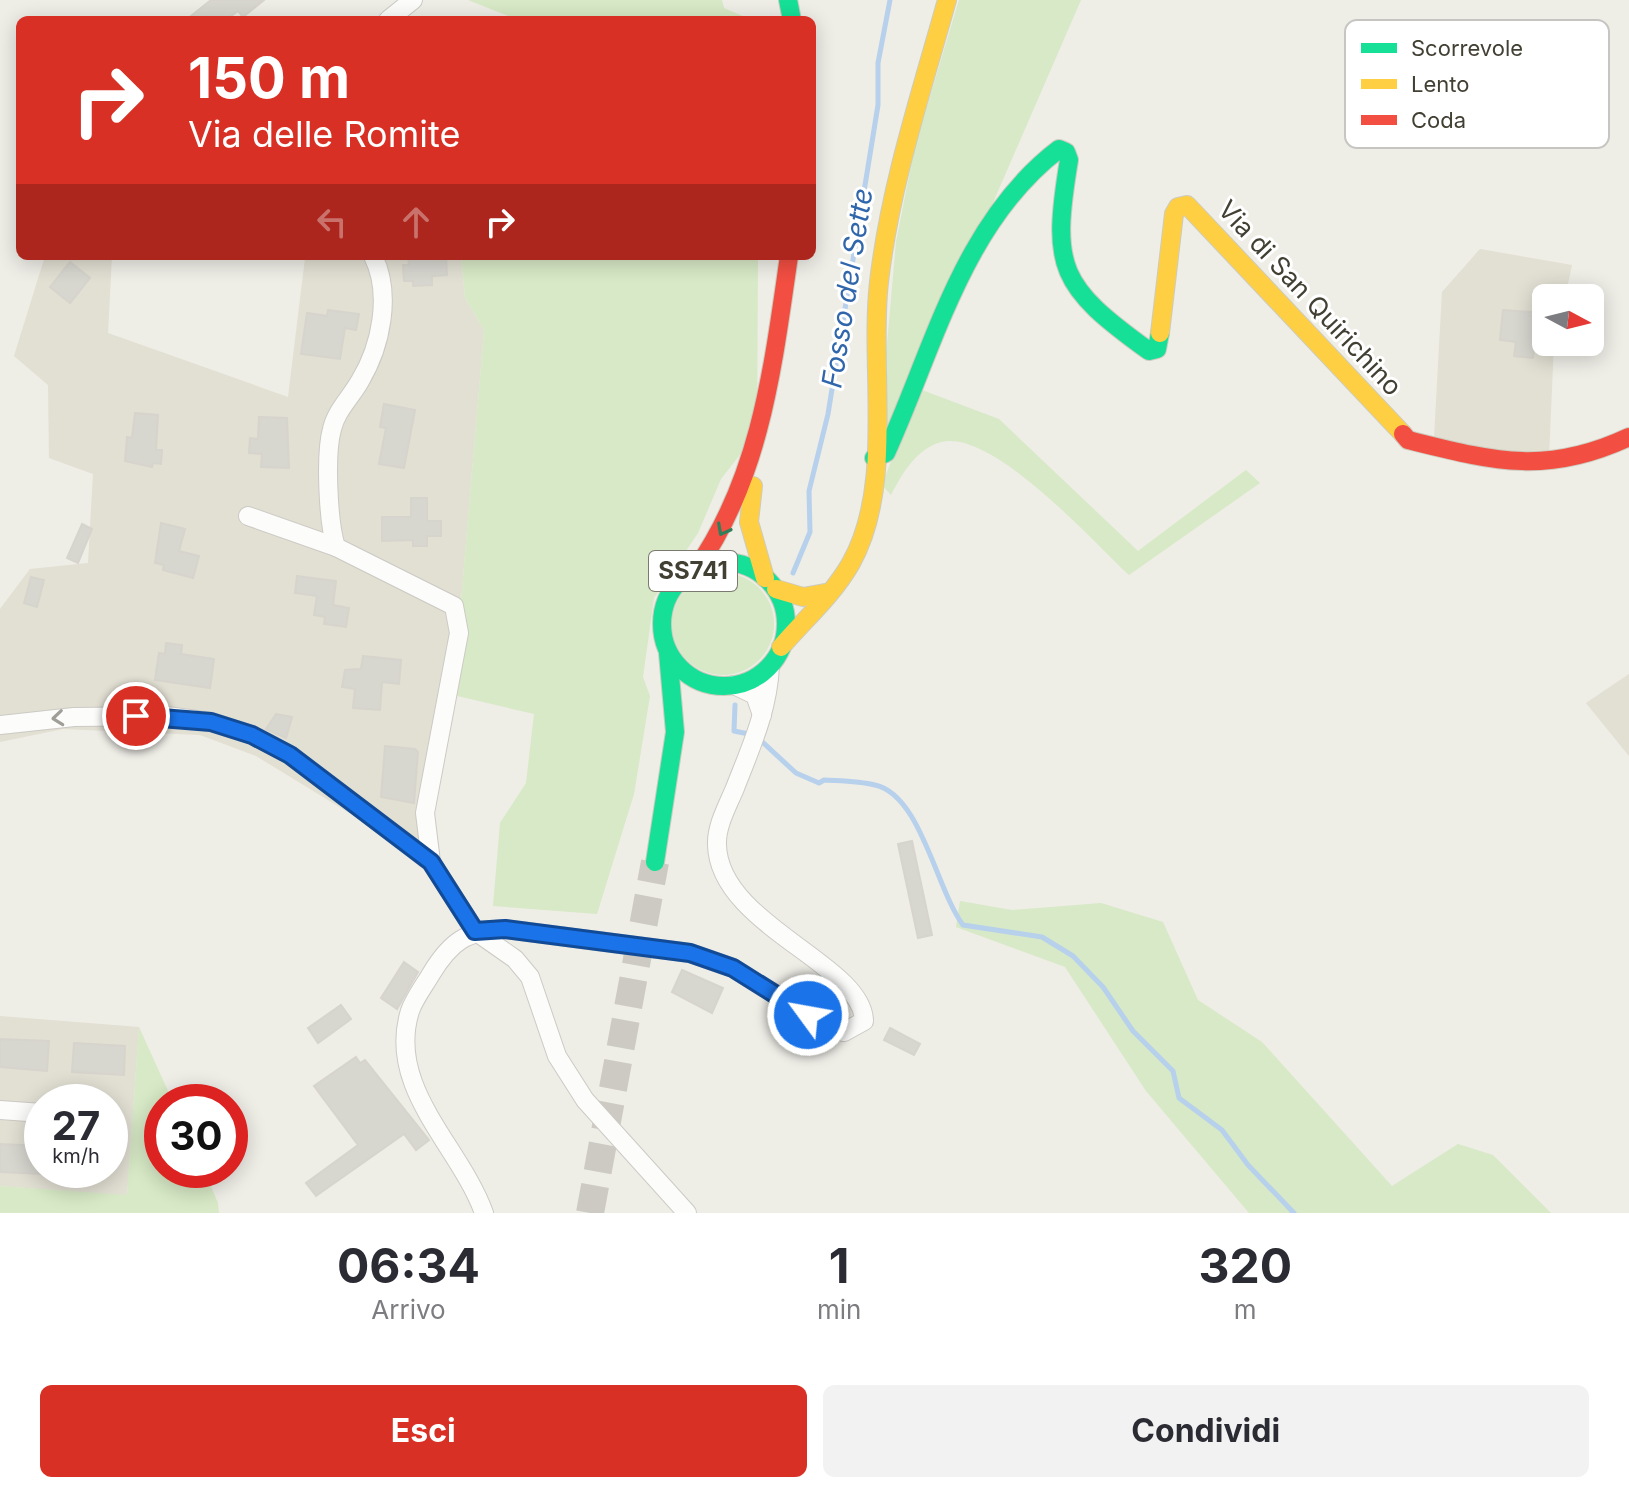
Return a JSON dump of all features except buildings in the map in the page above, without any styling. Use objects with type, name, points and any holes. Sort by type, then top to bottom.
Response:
[{"type":"main road","points":[[704,701],[727,686],[750,680],[770,666],[781,647],[856,552],[874,458],[874,343],[892,200],[947,0]]},
{"type":"main road","name":"Via di San Quirichino","points":[[874,458],[886,453],[925,346],[974,250],[996,215],[1059,149],[1066,152],[1069,160],[1059,234],[1062,270],[1096,309],[1149,351],[1157,349],[1160,337],[1174,214],[1178,207],[1187,205],[1408,440],[1492,461],[1551,462],[1601,450],[1629,437]]},
{"type":"main road","name":"SS741","points":[[781,647],[785,624],[749,522],[757,433],[788,260]]},
{"type":"main road","name":"SS741","points":[[696,569],[718,540],[733,511],[757,433]]},
{"type":"main road","name":"SS741","points":[[655,862],[676,757],[678,713],[662,633],[667,598],[682,578],[696,569],[722,562],[736,564],[771,584]]},
{"type":"main road","points":[[771,584],[803,597],[825,593]]},
{"type":"main road","points":[[668,652],[690,676],[727,686]]},
{"type":"main road","name":"SS741","points":[[676,757],[691,717]]},
{"type":"street","points":[[393,16],[413,0]]},
{"type":"street","points":[[336,547],[330,519],[331,431],[361,381],[380,330],[382,289],[374,260]]},
{"type":"street","points":[[248,516],[336,547],[454,606],[459,633],[425,813],[431,862]]},
{"type":"street","points":[[481,1206],[432,1121],[408,1071],[403,1042],[410,1009],[436,966],[456,942],[475,931],[505,929],[690,953],[733,968],[829,1028],[844,1032],[864,1021],[859,999],[754,914],[721,863],[717,846],[719,829],[760,723],[770,666]]},
{"type":"street","points":[[727,686],[755,695],[760,723]]},
{"type":"street","points":[[0,725],[74,717],[167,716],[211,722],[252,735],[290,755],[431,862],[475,931],[515,959],[530,977],[557,1056],[585,1100],[687,1213]]},
{"type":"street","points":[[0,1110],[24,1112]]},
{"type":"shaded area","points":[[1480,249],[1572,265],[1568,284],[1532,284],[1532,356],[1553,356],[1549,457],[1479,449],[1434,438],[1442,292]]},
{"type":"shaded area","points":[[44,260],[112,260],[108,333],[288,397],[305,260],[461,260],[465,298],[484,330],[453,695],[420,867],[382,833],[256,756],[200,735],[63,729],[0,742],[0,609],[30,569],[88,563],[93,474],[49,458],[48,385],[14,356]]},
{"type":"shaded area","points":[[1629,674],[1629,756],[1586,703]]},
{"type":"shaded area","points":[[0,1016],[139,1027],[128,1182],[128,1084],[24,1084],[24,1188],[0,1186]]},
{"type":"shaded area","points":[[25,1188],[128,1188],[127,1196]]},
{"type":"green space","points":[[468,0],[722,0],[724,8],[743,16],[508,16]]},
{"type":"green space","points":[[959,0],[1081,0],[992,205],[922,390],[999,419],[1138,551],[1246,470],[1260,483],[1129,575],[1014,469],[962,443],[941,442],[924,450],[905,471],[891,495],[882,485],[892,459],[880,424],[896,242],[915,146]]},
{"type":"green space","points":[[461,260],[758,260],[757,433],[721,479],[698,533],[654,598],[643,677],[650,696],[634,794],[597,914],[493,906],[500,823],[526,783],[534,714],[453,695],[484,330],[465,298]]},
{"type":"green space","points":[[723,573],[752,581],[766,595],[774,624],[766,653],[752,667],[723,675],[694,667],[680,653],[672,624],[680,595],[694,581]]},
{"type":"green space","points":[[960,901],[1012,910],[1101,903],[1163,922],[1198,1000],[1262,1042],[1392,1186],[1458,1144],[1493,1155],[1551,1213],[1249,1213],[1146,1091],[1065,967],[956,927]]},
{"type":"green space","points":[[139,1027],[165,1084],[144,1084],[144,1188],[212,1188],[219,1213],[0,1213],[0,1186],[127,1195]]},
{"type":"waterway","name":"Fosso del Sette","points":[[793,573],[810,532],[809,491],[828,414],[878,105],[878,63],[890,0]]},
{"type":"waterway","name":"Fosso del Sette","points":[[735,705],[734,731],[749,734]]},
{"type":"waterway","name":"Fosso del Sette","points":[[758,738],[796,773],[819,783],[824,780],[863,783],[891,792],[916,824],[963,925],[1042,937],[1073,956],[1103,987],[1133,1031],[1173,1071],[1179,1098],[1222,1130],[1248,1165],[1294,1213]]},
{"type":"tunnel","points":[[590,1213],[655,862]]},
{"type":"traffic: fast","points":[[788,0],[791,16]]},
{"type":"traffic: fast","points":[[874,458],[886,453],[936,330],[974,250],[998,213],[1026,179],[1059,149],[1066,152],[1069,160],[1061,226],[1068,272],[1096,309],[1149,351],[1157,349],[1160,333]]},
{"type":"traffic: fast","points":[[724,562],[748,567],[768,580],[781,600],[786,624],[781,648],[768,668],[748,681],[724,686],[700,681],[680,668],[667,648],[662,624],[667,600],[680,580],[700,567],[724,562]]},
{"type":"traffic: fast","points":[[655,862],[675,732],[668,653]]},
{"type":"traffic: slow","points":[[781,647],[836,586],[851,563],[873,498],[878,426],[877,316],[884,246],[907,140],[947,0]]},
{"type":"traffic: slow","points":[[1160,333],[1174,214],[1178,207],[1187,205],[1403,434]]},
{"type":"traffic: slow","points":[[753,486],[749,522],[765,578]]},
{"type":"traffic: slow","points":[[776,589],[803,597],[825,593]]},
{"type":"traffic: jam","points":[[696,569],[718,533],[750,458],[770,379],[788,260]]},
{"type":"traffic: jam","points":[[1403,434],[1408,440],[1438,448],[1519,461],[1571,457],[1629,437]]},
{"type":"route","points":[[136,716],[167,716],[211,722],[252,735],[290,755],[431,862],[475,931],[505,929],[690,953],[733,968],[808,1015]]}]
